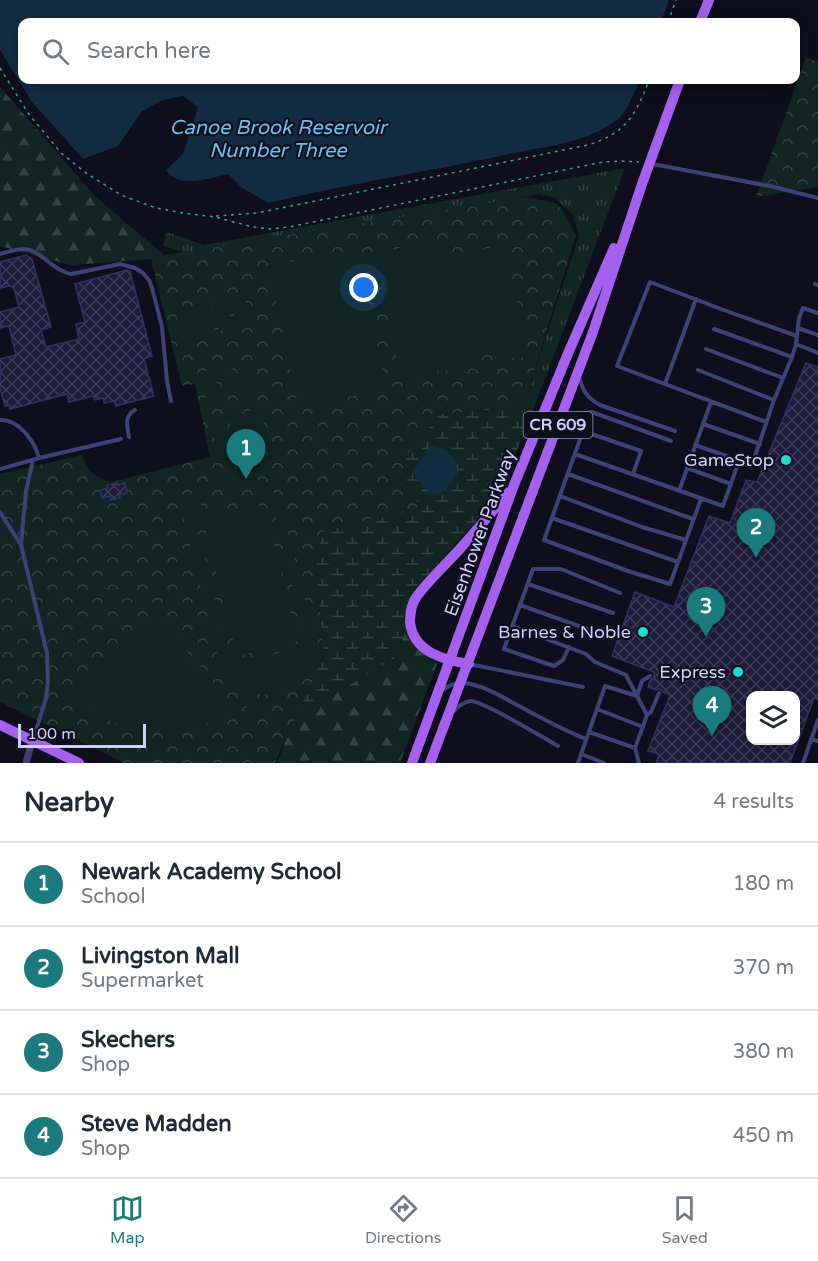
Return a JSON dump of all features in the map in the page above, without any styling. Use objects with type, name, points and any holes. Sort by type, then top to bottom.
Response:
[{"type":"main road","points":[[702,18],[709,0]]},
{"type":"main road","name":"Eisenhower Parkway","points":[[430,763],[557,429],[679,84]]},
{"type":"main road","name":"Eisenhower Parkway","points":[[412,763],[514,484],[642,184]]},
{"type":"main road","points":[[469,664],[451,661],[432,654],[419,643],[411,628],[413,604],[417,596],[474,534],[514,484]]},
{"type":"main road","points":[[0,725],[80,763]]},
{"type":"street","points":[[26,763],[32,741]]},
{"type":"lane","points":[[649,164],[758,184],[818,198]]},
{"type":"lane","points":[[0,254],[27,249],[59,270],[71,274],[120,264],[143,273],[152,288],[162,327],[171,401]]},
{"type":"lane","points":[[766,422],[617,366],[650,282],[797,336]]},
{"type":"lane","points":[[665,384],[696,300]]},
{"type":"lane","points":[[695,445],[752,465],[774,400],[792,357],[803,308],[818,313]]},
{"type":"lane","points":[[798,328],[818,335]]},
{"type":"lane","points":[[714,329],[792,357]]},
{"type":"lane","points":[[796,344],[818,353]]},
{"type":"lane","points":[[706,349],[783,378]]},
{"type":"lane","points":[[698,370],[774,400]]},
{"type":"lane","points":[[578,371],[588,398],[600,405],[675,431]]},
{"type":"lane","points":[[679,491],[711,402]]},
{"type":"lane","points":[[129,437],[127,420],[130,413],[135,410]]},
{"type":"lane","points":[[557,429],[567,420],[579,414],[592,412],[671,441]]},
{"type":"lane","points":[[0,420],[7,420],[15,424],[34,442],[39,458]]},
{"type":"lane","points":[[703,424],[760,444]]},
{"type":"lane","points":[[633,474],[641,451],[584,431],[544,540],[670,584],[700,498]]},
{"type":"lane","points":[[0,469],[121,439]]},
{"type":"lane","points":[[575,454],[723,506],[739,461]]},
{"type":"lane","points":[[32,741],[46,698],[48,682],[47,653],[21,545],[26,491],[33,460]]},
{"type":"lane","points":[[687,468],[731,484]]},
{"type":"lane","points":[[568,474],[693,519]]},
{"type":"lane","points":[[560,496],[642,527],[686,540]]},
{"type":"lane","points":[[0,512],[21,545]]},
{"type":"lane","points":[[552,518],[678,562]]},
{"type":"lane","points":[[569,647],[563,660],[554,666],[504,650],[533,569],[561,569],[620,593]]},
{"type":"lane","points":[[528,584],[613,613]]},
{"type":"lane","points":[[520,605],[604,635]]},
{"type":"lane","points":[[512,626],[586,654],[595,663],[626,675],[647,715]]},
{"type":"lane","points":[[469,664],[583,687]]},
{"type":"lane","points":[[637,696],[642,681],[650,676]]},
{"type":"lane","points":[[439,691],[452,684],[476,685],[564,731],[586,739]]},
{"type":"lane","points":[[578,763],[605,686],[637,696]]},
{"type":"lane","points":[[639,763],[635,748],[647,715],[651,712],[659,693]]},
{"type":"lane","points":[[448,717],[458,706],[470,701],[485,705],[558,746]]},
{"type":"lane","points":[[597,709],[643,727]]},
{"type":"lane","points":[[809,763],[803,762],[818,720]]},
{"type":"lane","points":[[589,732],[635,748]]},
{"type":"lane","points":[[811,738],[818,741]]},
{"type":"lane","points":[[581,754],[604,763]]},
{"type":"path","points":[[669,18],[676,0]]},
{"type":"path","points":[[0,68],[28,113],[61,153],[86,173],[121,195],[156,208],[215,217],[253,227],[270,229],[290,227],[603,162],[622,161],[649,164]]},
{"type":"path","points":[[215,217],[268,211],[588,145],[617,132],[627,122],[636,109],[647,84]]},
{"type":"green space","points":[[806,57],[818,62],[818,187],[756,197],[796,84],[800,84],[800,74]]},
{"type":"green space","points":[[0,87],[95,196],[164,255],[151,259],[70,265],[0,246]]},
{"type":"green space","points":[[625,168],[532,413],[523,407],[579,235],[573,215],[555,198],[539,194],[207,259],[163,246],[167,232],[204,245]]},
{"type":"green space","points":[[526,197],[555,203],[563,210],[576,236],[523,407],[439,414],[403,460],[407,482],[420,507],[322,532],[315,560],[324,655],[275,763],[124,763],[0,702],[0,474],[82,455],[92,473],[111,482],[210,457],[195,384],[182,386],[151,259],[164,255]]},
{"type":"green space","points":[[449,238],[452,255],[504,245],[529,358],[501,357],[472,350],[474,364],[401,379],[375,253]]},
{"type":"green space","points":[[357,249],[386,389],[298,408],[269,266]]},
{"type":"green space","points":[[244,295],[251,324],[237,327],[230,298]]},
{"type":"green space","points":[[226,299],[232,328],[219,331],[212,302]]},
{"type":"green space","points":[[207,303],[214,333],[200,336],[194,306]]},
{"type":"green space","points":[[189,307],[196,337],[182,340],[175,311]]},
{"type":"green space","points":[[249,360],[256,390],[243,393],[236,364]]},
{"type":"green space","points":[[231,365],[238,394],[224,397],[218,368]]},
{"type":"green space","points":[[213,369],[220,398],[206,402],[200,372]]},
{"type":"green space","points":[[523,407],[532,413],[502,488],[480,517],[413,591],[406,630],[394,659],[295,717],[324,655],[315,560],[322,532],[419,507],[407,482],[403,460],[439,414]]},
{"type":"green space","points":[[260,408],[267,437],[253,440],[247,411]]},
{"type":"green space","points":[[242,412],[249,441],[236,445],[228,415]]},
{"type":"green space","points":[[224,416],[231,446],[217,449],[210,419]]},
{"type":"green space","points":[[234,473],[255,478],[266,485],[280,501],[315,638],[313,659],[305,676],[293,688],[277,694],[260,694],[243,689],[229,676],[218,657],[178,496],[197,492],[215,478]],"holes":[[[227,484],[243,484],[263,495],[274,509],[307,646],[232,665],[197,529],[197,519],[202,503],[212,491]]]},
{"type":"green space","points":[[264,505],[298,641],[237,656],[203,520]]},
{"type":"green space","points":[[155,615],[232,704],[219,716],[202,726],[175,730],[149,730],[114,723],[83,705],[69,689]]},
{"type":"green space","points":[[406,630],[437,664],[400,763],[277,763],[295,717],[394,659]]},
{"type":"green space","points":[[244,700],[262,708],[250,719]]},
{"type":"water","name":"Canoe Brook Reservoir Number Three","points":[[0,0],[669,0],[662,18],[18,18],[18,79],[0,50]]},
{"type":"water","name":"Canoe Brook Reservoir Number Three","points":[[21,84],[638,84],[628,106],[618,119],[580,139],[268,203],[241,187],[228,174],[204,180],[187,181],[179,180],[166,170],[183,154],[198,107],[183,96],[160,101],[141,112],[118,146],[83,159],[32,102]]},
{"type":"water","points":[[430,446],[446,451],[455,462],[458,473],[440,495],[427,490],[413,473]]},
{"type":"building","points":[[26,255],[32,259],[51,327],[41,330],[46,347],[79,339],[76,324],[85,322],[75,284],[130,271],[152,356],[144,359],[154,396],[116,406],[114,401],[104,403],[103,398],[95,400],[93,396],[69,402],[67,394],[10,409],[9,405],[5,406],[0,388],[0,359],[16,355],[9,326],[0,328],[0,312],[19,307],[14,288],[9,286],[0,288],[0,262]]},
{"type":"building","points":[[806,363],[818,367],[818,699],[814,698],[800,736],[800,691],[746,691],[746,745],[797,745],[790,763],[656,763],[659,754],[648,751],[670,695],[660,689],[648,687],[654,677],[654,672],[612,656],[635,592],[674,607],[709,516],[730,523],[746,480],[757,482]]},
{"type":"building","points":[[117,483],[118,485],[125,483],[127,493],[119,494],[120,498],[111,500],[110,496],[102,498],[100,490],[108,488],[107,485]]},
{"type":"place","name":"GameStop","points":[[786,460]]},
{"type":"place","name":"Newark Academy School","points":[[246,479]]},
{"type":"place","name":"Livingston Mall","points":[[756,558]]},
{"type":"place","name":"Barnes & Noble","points":[[643,632]]},
{"type":"place","name":"Skechers","points":[[706,637]]},
{"type":"place","name":"Express","points":[[738,672]]},
{"type":"place","name":"Steve Madden","points":[[712,736]]}]
